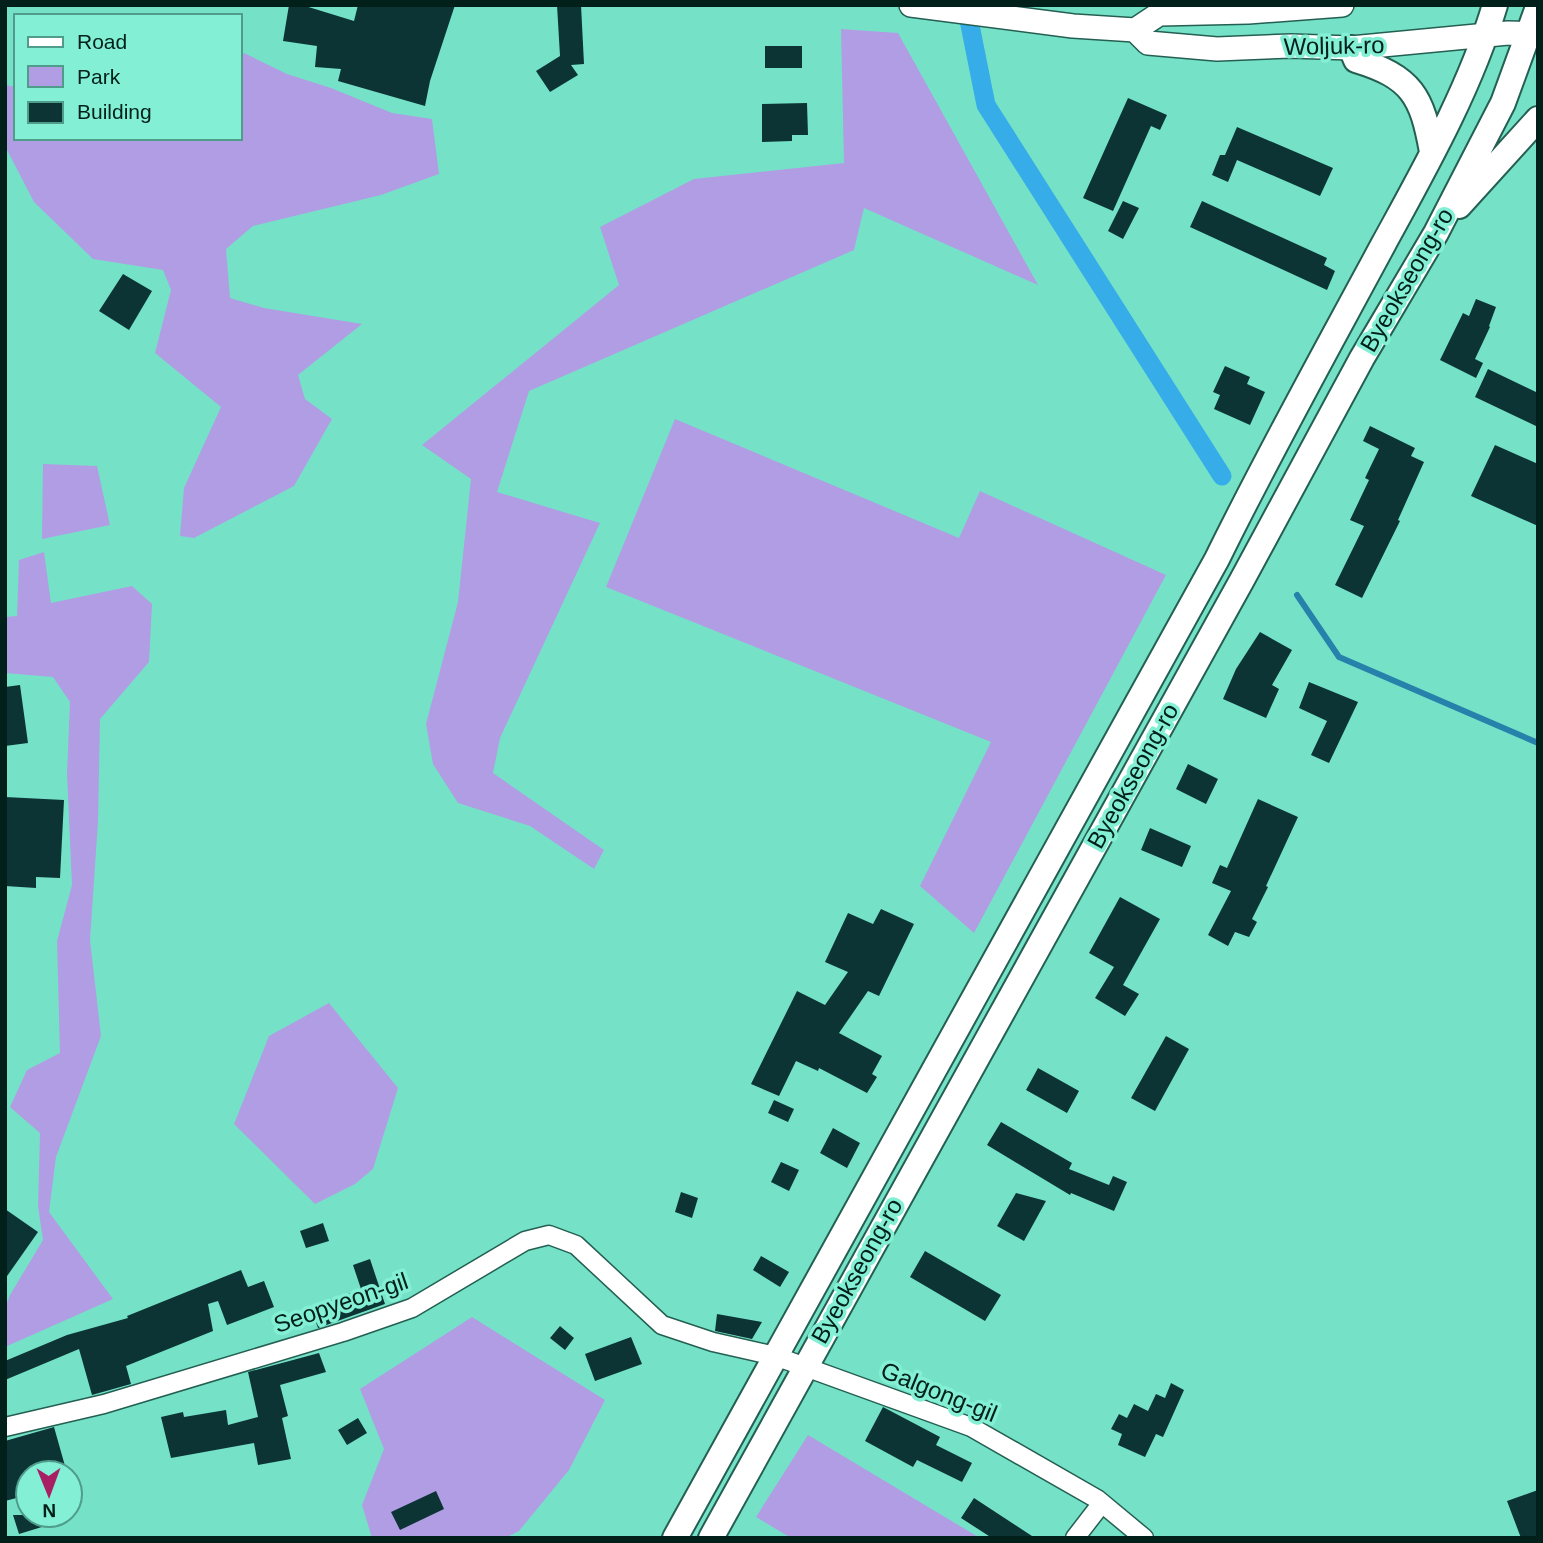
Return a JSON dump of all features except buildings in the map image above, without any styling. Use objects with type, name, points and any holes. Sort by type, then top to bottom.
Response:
[{"type":"main road","name":"Byeokseong-ro","points":[[675,1538],[1217,559],[1432,152],[1486,37],[1495,5]]},
{"type":"main road","name":"Byeokseong-ro","points":[[710,1538],[1235,593],[1362,358],[1436,233],[1503,103],[1534,33],[1538,7]]},
{"type":"main road","points":[[1351,48],[1356,60],[1385,69],[1398,77],[1415,97],[1426,120],[1432,152]]},
{"type":"main road","points":[[1436,233],[1538,119]]},
{"type":"street","name":"Woljuk-ro","points":[[921,7],[1073,26],[1136,30],[1159,14],[1248,12],[1342,5]]},
{"type":"street","name":"Woljuk-ro","points":[[1136,30],[1148,43],[1217,49],[1291,46],[1351,48],[1508,33],[1534,33]]},
{"type":"street","name":"Seopyeon-gil","points":[[5,1427],[104,1404],[412,1308],[525,1241],[549,1235],[576,1245],[663,1325],[713,1342],[775,1356]]},
{"type":"street","name":"Galgong-gil","points":[[775,1356],[971,1427],[1102,1503],[1144,1538]]},
{"type":"street","points":[[1075,1538],[1102,1503]]},
{"type":"green space","points":[[841,29],[898,33],[1038,285],[864,208],[854,250],[529,391],[497,492],[600,523],[500,738],[493,773],[604,850],[594,869],[530,826],[458,803],[433,764],[426,724],[458,602],[471,479],[422,445],[619,285],[600,227],[694,179],[844,163]]},
{"type":"green space","points":[[244,53],[287,74],[331,88],[392,113],[432,119],[439,174],[381,195],[253,226],[226,249],[230,298],[264,308],[362,324],[298,375],[305,399],[332,419],[294,486],[194,538],[180,536],[184,488],[221,407],[155,353],[171,290],[163,270],[93,259],[34,202],[5,146],[5,85],[14,87],[14,140],[242,140]]},
{"type":"green space","points":[[675,419],[959,538],[980,491],[1166,575],[974,933],[920,886],[991,742],[606,587]]},
{"type":"green space","points":[[43,464],[97,466],[110,525],[42,539]]},
{"type":"green space","points":[[44,552],[51,603],[132,586],[152,604],[149,662],[100,719],[98,822],[90,940],[101,1036],[56,1157],[49,1212],[113,1299],[5,1347],[5,1308],[43,1240],[38,1206],[40,1133],[10,1107],[27,1070],[60,1053],[57,941],[72,885],[67,774],[70,702],[53,677],[5,673],[5,617],[17,616],[19,560]]},
{"type":"green space","points":[[329,1003],[398,1088],[373,1169],[355,1184],[315,1204],[234,1124],[269,1036]]},
{"type":"green space","points":[[472,1317],[605,1400],[569,1470],[519,1531],[505,1538],[372,1538],[362,1505],[384,1449],[360,1389]]},
{"type":"green space","points":[[808,1435],[980,1538],[791,1538],[756,1517]]},
{"type":"waterway","points":[[966,5],[986,105],[1222,476]]},
{"type":"waterway","points":[[1297,595],[1339,657],[1538,743]]}]
